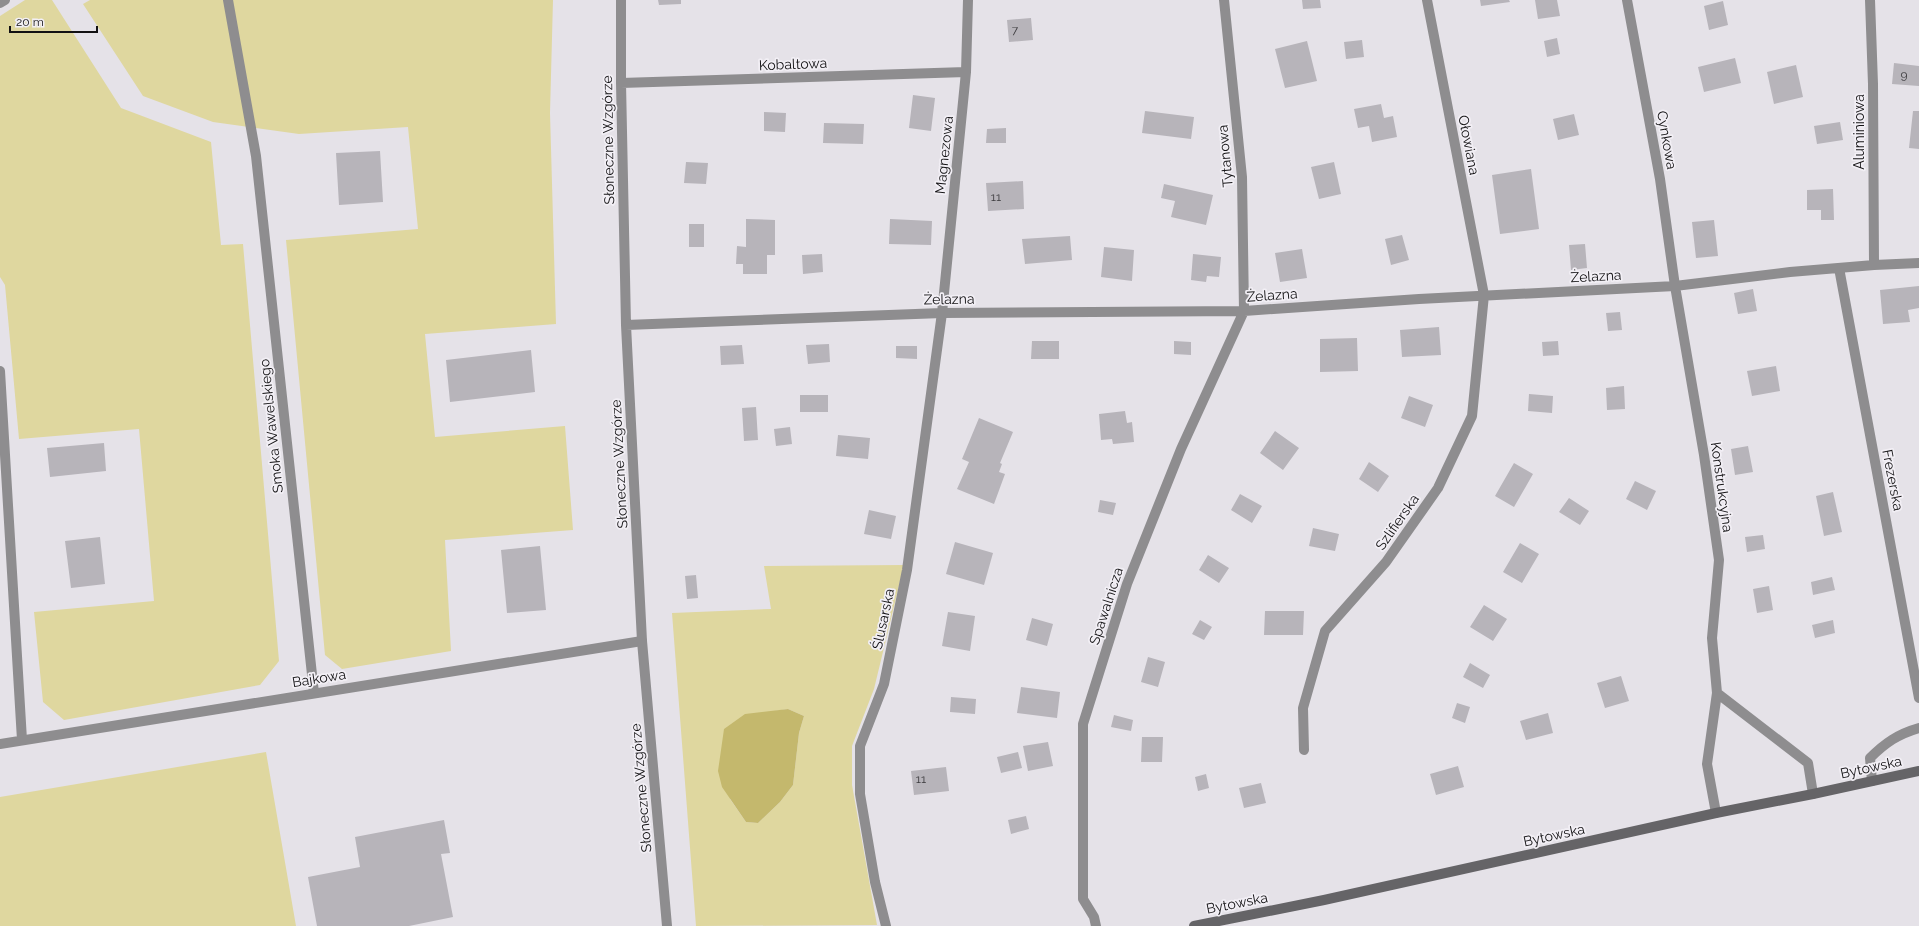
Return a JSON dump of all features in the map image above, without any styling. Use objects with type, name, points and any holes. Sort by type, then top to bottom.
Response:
[{"type":"main road","name":"Bytowska","points":[[1194,926],[1324,900],[1716,813],[1814,794],[1919,771]]},
{"type":"street","points":[[0,3],[5,0]]},
{"type":"street","name":"Smoka Wawelskiego","points":[[228,0],[256,156],[314,693]]},
{"type":"street","name":"Słoneczne Wzgórze","points":[[621,0],[621,83],[626,325],[642,642],[667,926]]},
{"type":"street","name":"Magnezowa","points":[[942,313],[966,72],[968,0]]},
{"type":"street","name":"Tytanowa","points":[[1224,0],[1242,177],[1244,311]]},
{"type":"street","name":"Ołowiana","points":[[1427,0],[1484,296]]},
{"type":"street","name":"Cynkowa","points":[[1627,0],[1660,179],[1675,286]]},
{"type":"street","name":"Aluminiowa","points":[[1870,0],[1873,84],[1874,265]]},
{"type":"street","name":"Kobaltowa","points":[[621,83],[966,72]]},
{"type":"street","name":"Żelazna","points":[[626,325],[942,313],[1244,311],[1675,286],[1839,268],[1919,263]]},
{"type":"street","name":"Frezerska","points":[[1839,268],[1919,698]]},
{"type":"street","name":"Konstrukcyjna","points":[[1675,286],[1704,455],[1718,560],[1712,638],[1717,693],[1707,764],[1716,813]]},
{"type":"street","name":"Szlifierska","points":[[1304,750],[1303,708],[1325,631],[1386,562],[1433,494],[1472,416],[1484,296]]},
{"type":"street","name":"Spawalnicza","points":[[1096,926],[1094,917],[1083,899],[1084,724],[1127,584],[1181,449],[1244,311]]},
{"type":"street","name":"Ślusarska","points":[[886,926],[875,882],[860,794],[860,746],[884,684],[907,570],[942,313]]},
{"type":"street","points":[[0,371],[22,740]]},
{"type":"street","name":"Bajkowa","points":[[0,744],[642,642]]},
{"type":"street","points":[[1717,693],[1808,763],[1814,794]]},
{"type":"street","points":[[1872,781],[1870,758],[1890,740],[1901,734],[1919,728]]},
{"type":"shaded area","points":[[25,0],[52,0],[121,108],[211,142],[221,245],[243,244],[279,661],[260,685],[64,720],[43,702],[34,612],[154,601],[139,429],[19,439],[5,285],[0,277],[0,16]]},
{"type":"shaded area","points":[[90,0],[553,0],[550,113],[556,324],[425,334],[435,437],[565,426],[573,530],[445,540],[451,651],[342,669],[325,655],[286,240],[418,229],[408,127],[299,134],[213,122],[143,96],[83,4]]},
{"type":"shaded area","points":[[904,565],[874,689],[852,746],[852,785],[877,925],[696,926],[672,613],[771,609],[764,566]],"holes":[[[788,709],[804,716],[799,733],[793,785],[780,802],[758,823],[746,822],[730,799],[769,712]]]},
{"type":"shaded area","points":[[788,709],[804,716],[799,733],[793,785],[780,802],[758,823],[746,822],[722,787],[718,771],[724,729],[745,714]]},
{"type":"shaded area","points":[[266,752],[296,926],[0,926],[0,797]]},
{"type":"building","points":[[658,0],[681,0],[681,4],[659,5]]},
{"type":"building","points":[[1302,0],[1320,0],[1321,8],[1303,9]]},
{"type":"building","points":[[1480,0],[1509,0],[1510,2],[1481,6]]},
{"type":"building","points":[[1535,0],[1557,0],[1560,16],[1538,19]]},
{"type":"building","points":[[1723,1],[1728,25],[1709,30],[1704,6]]},
{"type":"building","points":[[1031,18],[1033,40],[1009,42],[1007,20]]},
{"type":"building","points":[[1557,38],[1560,54],[1547,57],[1544,41]]},
{"type":"building","points":[[1362,40],[1364,57],[1346,59],[1344,42]]},
{"type":"building","points":[[1307,41],[1317,81],[1285,88],[1275,49]]},
{"type":"building","points":[[1735,58],[1741,83],[1704,92],[1698,67]]},
{"type":"building","points":[[1894,63],[1919,66],[1919,86],[1892,84]]},
{"type":"building","points":[[1796,65],[1803,97],[1774,104],[1767,72]]},
{"type":"building","points":[[913,95],[935,98],[931,131],[909,128]]},
{"type":"building","points":[[1381,104],[1384,118],[1393,116],[1397,137],[1372,142],[1369,126],[1358,128],[1354,109]]},
{"type":"building","points":[[1145,111],[1194,117],[1191,139],[1142,133]]},
{"type":"building","points":[[1913,111],[1919,111],[1919,149],[1909,148]]},
{"type":"building","points":[[764,112],[786,113],[785,132],[764,131]]},
{"type":"building","points":[[1574,114],[1579,135],[1558,140],[1553,119]]},
{"type":"building","points":[[1840,122],[1843,140],[1817,144],[1814,126]]},
{"type":"building","points":[[824,123],[864,124],[863,144],[823,143]]},
{"type":"building","points":[[1006,128],[1006,143],[986,143],[987,129]]},
{"type":"building","points":[[380,151],[383,202],[339,205],[336,153]]},
{"type":"building","points":[[686,162],[708,163],[706,184],[684,183]]},
{"type":"building","points":[[1334,162],[1341,194],[1319,199],[1311,167]]},
{"type":"building","points":[[1531,169],[1539,229],[1500,234],[1492,175]]},
{"type":"building","points":[[1023,181],[1024,209],[988,211],[986,183]]},
{"type":"building","points":[[1164,184],[1213,195],[1206,225],[1171,217],[1175,201],[1161,198]]},
{"type":"building","points":[[1833,189],[1834,220],[1821,220],[1821,210],[1807,210],[1807,190]]},
{"type":"building","points":[[746,219],[775,220],[775,255],[767,255],[767,274],[743,274],[743,264],[736,264],[737,246],[746,247]]},
{"type":"building","points":[[890,219],[932,221],[931,245],[889,244]]},
{"type":"building","points":[[1714,220],[1718,256],[1696,258],[1692,222]]},
{"type":"building","points":[[689,224],[704,224],[704,247],[689,247]]},
{"type":"building","points":[[1402,235],[1409,260],[1391,265],[1385,239]]},
{"type":"building","points":[[1070,236],[1072,260],[1025,264],[1022,239]]},
{"type":"building","points":[[1585,244],[1587,268],[1571,270],[1569,245]]},
{"type":"building","points":[[1104,247],[1134,250],[1132,281],[1101,277]]},
{"type":"building","points":[[1302,249],[1307,278],[1280,282],[1275,253]]},
{"type":"building","points":[[822,254],[823,272],[803,274],[802,255]]},
{"type":"building","points":[[1193,254],[1221,257],[1219,277],[1207,276],[1206,282],[1191,280]]},
{"type":"building","points":[[1919,286],[1919,308],[1908,310],[1910,322],[1883,324],[1880,290]]},
{"type":"building","points":[[1753,289],[1757,311],[1738,314],[1734,293]]},
{"type":"building","points":[[1620,312],[1622,330],[1608,331],[1606,313]]},
{"type":"building","points":[[1439,327],[1441,355],[1402,357],[1400,330]]},
{"type":"building","points":[[1357,338],[1358,371],[1320,372],[1320,339]]},
{"type":"building","points":[[1032,341],[1059,341],[1059,359],[1031,359]]},
{"type":"building","points":[[1174,341],[1191,342],[1191,355],[1174,354]]},
{"type":"building","points":[[1558,341],[1559,355],[1543,356],[1542,342]]},
{"type":"building","points":[[829,344],[830,362],[808,364],[806,345]]},
{"type":"building","points":[[742,345],[744,364],[721,365],[720,346]]},
{"type":"building","points":[[896,346],[917,346],[917,359],[896,358]]},
{"type":"building","points":[[531,350],[535,392],[450,402],[446,360]]},
{"type":"building","points":[[1776,366],[1780,391],[1752,396],[1747,371]]},
{"type":"building","points":[[1624,386],[1625,409],[1607,410],[1606,388]]},
{"type":"building","points":[[1529,394],[1553,396],[1552,413],[1528,411]]},
{"type":"building","points":[[800,395],[828,395],[828,412],[800,412]]},
{"type":"building","points":[[1409,396],[1433,405],[1425,427],[1401,418]]},
{"type":"building","points":[[756,407],[758,440],[744,441],[742,408]]},
{"type":"building","points":[[1125,411],[1127,423],[1132,422],[1134,442],[1113,444],[1112,439],[1101,440],[1099,414]]},
{"type":"building","points":[[979,418],[1013,432],[1000,463],[1002,464],[999,472],[1005,474],[994,504],[957,489],[969,462],[962,459]]},
{"type":"building","points":[[790,427],[792,444],[776,446],[774,429]]},
{"type":"building","points":[[1275,431],[1299,448],[1283,470],[1260,453]]},
{"type":"building","points":[[838,435],[870,438],[868,459],[836,456]]},
{"type":"building","points":[[104,443],[106,471],[50,477],[47,448]]},
{"type":"building","points":[[1748,446],[1753,472],[1735,475],[1731,449]]},
{"type":"building","points":[[1369,462],[1389,476],[1378,492],[1359,479]]},
{"type":"building","points":[[1514,463],[1533,474],[1514,507],[1495,496]]},
{"type":"building","points":[[1635,481],[1656,491],[1647,510],[1626,499]]},
{"type":"building","points":[[1833,492],[1842,532],[1824,536],[1816,496]]},
{"type":"building","points":[[1240,494],[1262,506],[1252,523],[1231,510]]},
{"type":"building","points":[[1569,498],[1589,511],[1580,525],[1559,512]]},
{"type":"building","points":[[1100,500],[1116,503],[1113,515],[1098,512]]},
{"type":"building","points":[[869,510],[896,516],[891,539],[864,534]]},
{"type":"building","points":[[1313,528],[1339,534],[1335,551],[1309,546]]},
{"type":"building","points":[[1763,535],[1765,549],[1747,552],[1745,537]]},
{"type":"building","points":[[100,537],[105,584],[71,588],[65,541]]},
{"type":"building","points":[[955,542],[993,553],[984,585],[946,574]]},
{"type":"building","points":[[1520,543],[1539,554],[1522,583],[1503,572]]},
{"type":"building","points":[[540,546],[546,610],[507,613],[501,550]]},
{"type":"building","points":[[1208,555],[1229,568],[1219,583],[1199,570]]},
{"type":"building","points":[[696,575],[698,598],[687,599],[685,576]]},
{"type":"building","points":[[1832,577],[1835,590],[1813,595],[1811,582]]},
{"type":"building","points":[[1769,586],[1773,610],[1757,613],[1753,589]]},
{"type":"building","points":[[1484,605],[1507,619],[1493,641],[1470,627]]},
{"type":"building","points":[[1265,611],[1304,611],[1303,635],[1264,635]]},
{"type":"building","points":[[948,612],[975,616],[970,651],[942,646]]},
{"type":"building","points":[[1032,618],[1053,624],[1047,646],[1026,640]]},
{"type":"building","points":[[1200,620],[1212,627],[1204,640],[1192,634]]},
{"type":"building","points":[[1833,620],[1835,633],[1815,638],[1812,625]]},
{"type":"building","points":[[1148,657],[1165,662],[1158,687],[1141,682]]},
{"type":"building","points":[[1470,663],[1490,675],[1483,688],[1463,677]]},
{"type":"building","points":[[1621,676],[1629,701],[1605,708],[1597,683]]},
{"type":"building","points":[[1021,687],[1060,692],[1057,718],[1017,713]]},
{"type":"building","points":[[951,697],[976,699],[975,714],[950,712]]},
{"type":"building","points":[[1457,703],[1470,707],[1465,723],[1452,718]]},
{"type":"building","points":[[1548,713],[1553,733],[1526,740],[1520,721]]},
{"type":"building","points":[[1114,715],[1133,720],[1131,731],[1111,727]]},
{"type":"building","points":[[1142,737],[1163,737],[1162,762],[1141,762]]},
{"type":"building","points":[[1048,742],[1053,766],[1028,771],[1023,746]]},
{"type":"building","points":[[1018,752],[1022,768],[1001,773],[997,757]]},
{"type":"building","points":[[1458,766],[1464,787],[1436,795],[1430,774]]},
{"type":"building","points":[[946,767],[949,791],[914,795],[911,771]]},
{"type":"building","points":[[1206,774],[1209,788],[1198,791],[1195,777]]},
{"type":"building","points":[[1261,783],[1266,803],[1244,808],[1239,788]]},
{"type":"building","points":[[1026,816],[1029,829],[1011,834],[1008,820]]},
{"type":"building","points":[[444,820],[450,853],[441,854],[453,917],[409,926],[317,926],[308,877],[360,867],[355,837]]}]
